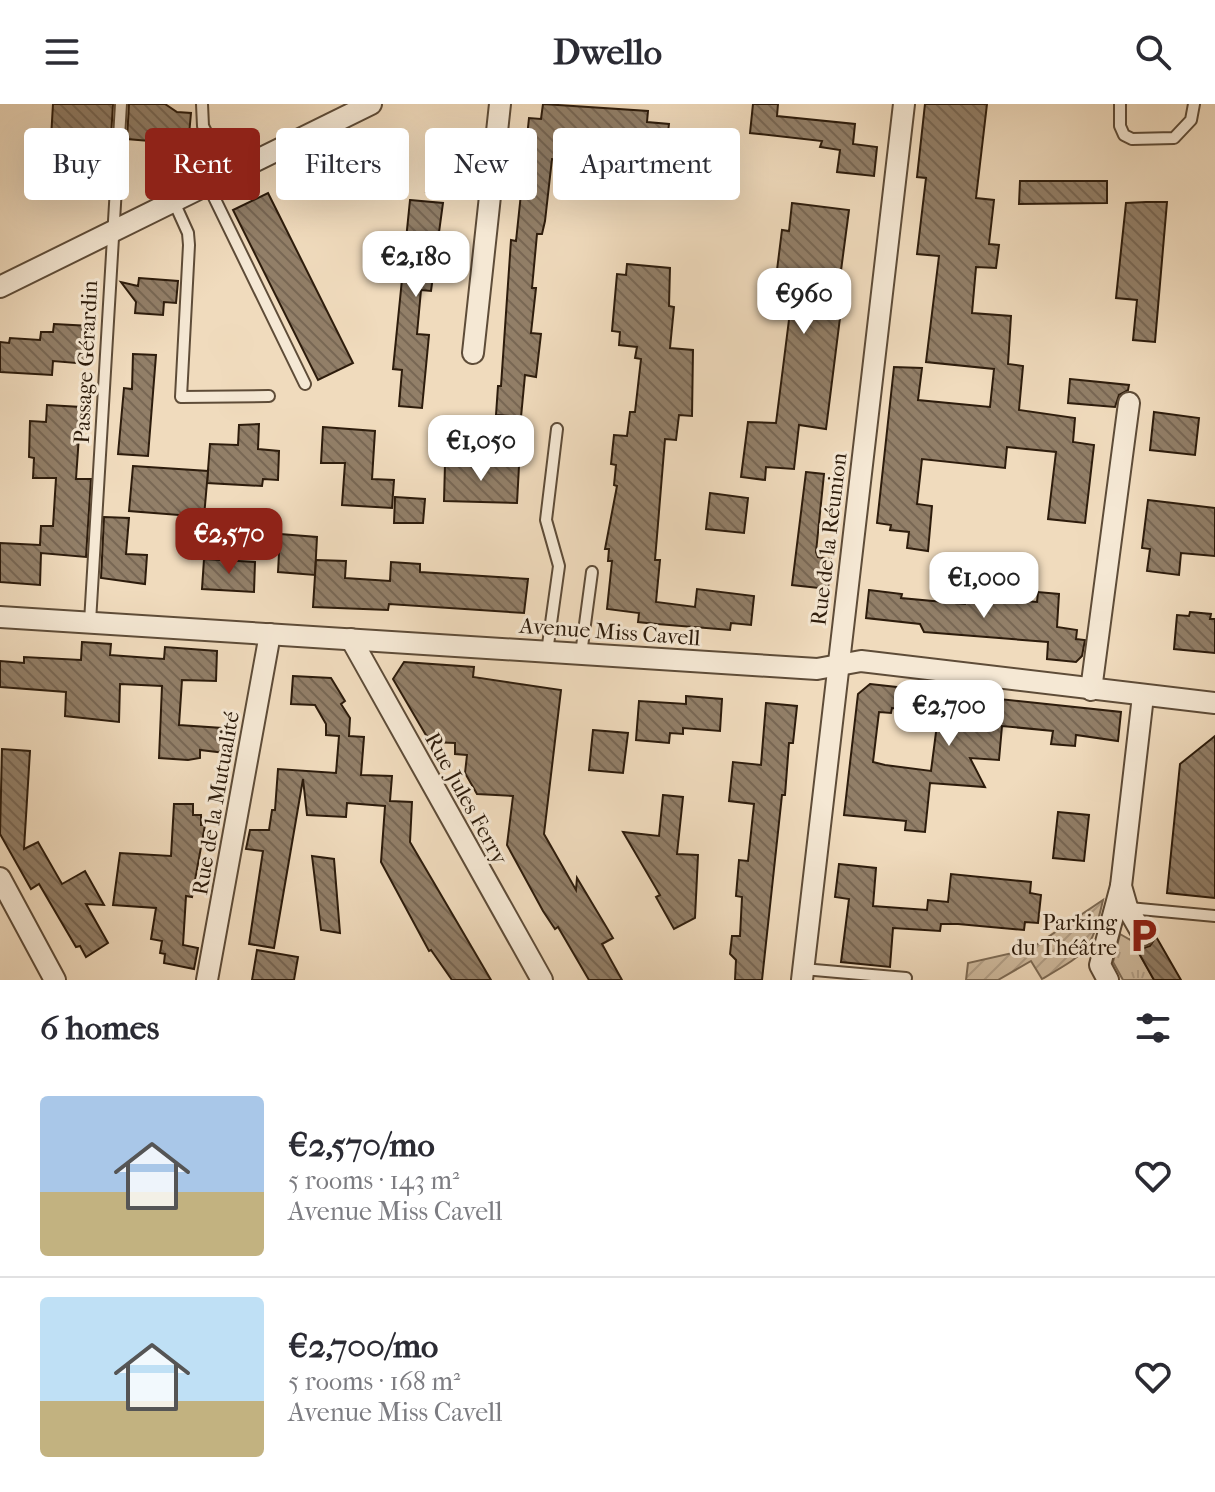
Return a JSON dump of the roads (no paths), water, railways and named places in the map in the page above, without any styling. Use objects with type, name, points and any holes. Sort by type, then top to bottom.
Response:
[{"type":"street","points":[[260,159],[371,104]]},
{"type":"street","points":[[473,353],[500,104]]},
{"type":"street","name":"Rue de la Réunion","points":[[803,975],[904,104]]},
{"type":"street","points":[[0,287],[178,200]]},
{"type":"street","points":[[1091,690],[1129,403]]},
{"type":"street","name":"Avenue Miss Cavell","points":[[0,617],[817,669],[861,661],[1215,703]]},
{"type":"street","name":"Rue de la Mutualité","points":[[207,980],[270,634]]},
{"type":"street","name":"Rue Jules Ferry","points":[[351,639],[542,980]]},
{"type":"street","points":[[1108,980],[1100,965],[1121,886],[1143,696]]},
{"type":"street","points":[[0,878],[55,980]]},
{"type":"street","points":[[1121,886],[1127,907],[1143,935]]},
{"type":"lane","name":"Passage Gérardin","points":[[90,622],[121,104]]},
{"type":"lane","points":[[202,104],[204,128]]},
{"type":"lane","points":[[1120,104],[1120,126],[1124,135],[1132,139],[1174,138],[1191,120],[1194,104]]},
{"type":"lane","points":[[215,200],[305,384]]},
{"type":"lane","points":[[174,202],[188,233],[189,245],[181,397],[269,396]]},
{"type":"lane","points":[[547,652],[559,566],[546,520],[557,429]]},
{"type":"lane","points":[[581,654],[592,572]]},
{"type":"lane","points":[[1127,907],[1215,916]]},
{"type":"lane","points":[[803,975],[906,978]]},
{"type":"place","name":"Parking du Théâtre","points":[[1143,935]]}]
